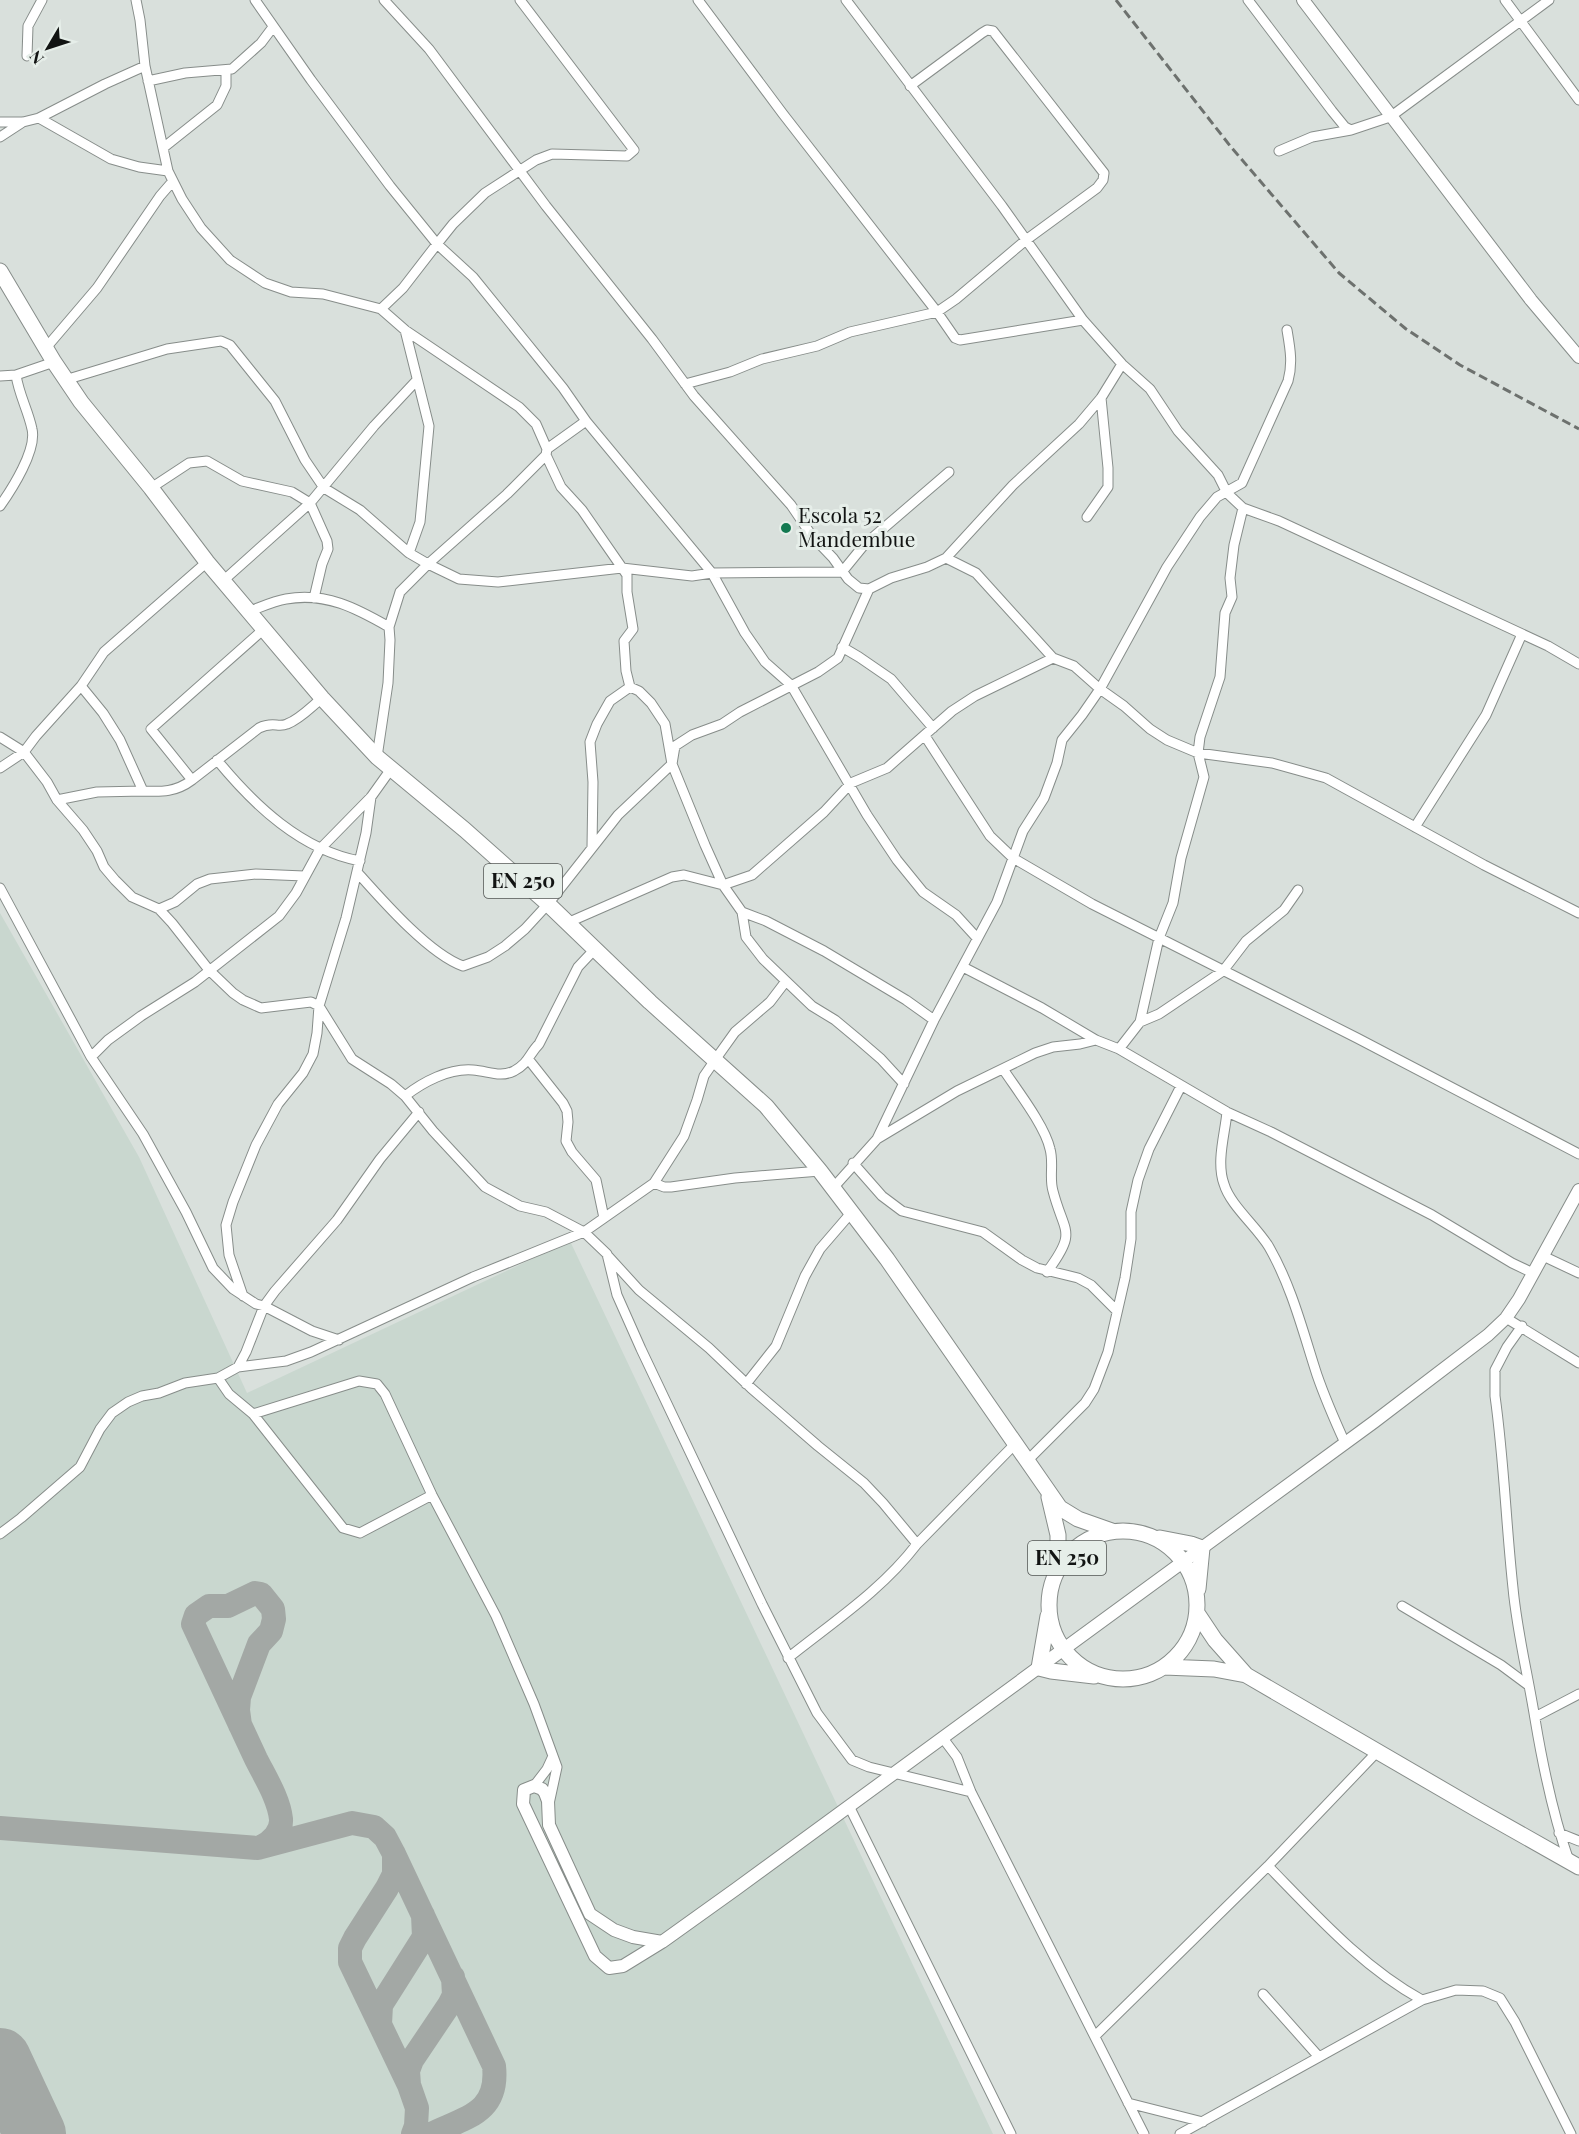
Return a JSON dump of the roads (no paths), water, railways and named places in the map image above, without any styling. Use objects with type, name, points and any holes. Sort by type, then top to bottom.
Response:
[{"type":"main road","name":"EN 250","points":[[0,271],[65,380],[207,562],[322,698],[377,757],[465,830],[548,904],[594,950],[766,1106],[833,1188],[1060,1508],[1078,1519],[1112,1532]]},
{"type":"main road","name":"EN 250","points":[[1048,1491],[1058,1535],[1058,1569]]},
{"type":"main road","name":"EN 250","points":[[1132,1531],[1151,1536],[1169,1546],[1183,1561],[1192,1577],[1197,1595],[1197,1613],[1192,1634],[1181,1653],[1148,1676],[1129,1679],[1111,1678],[1093,1673],[1077,1663],[1064,1649],[1054,1631],[1049,1610],[1051,1589],[1058,1569],[1071,1551],[1090,1538],[1112,1532],[1132,1531]]},
{"type":"main road","points":[[1151,1536],[1202,1548],[1197,1595]]},
{"type":"main road","points":[[1049,1610],[1039,1668],[1111,1678]]},
{"type":"main road","name":"EN 250","points":[[1197,1613],[1215,1640],[1246,1675],[1574,1864]]},
{"type":"main road","name":"EN 250","points":[[1164,1667],[1214,1669],[1246,1675]]},
{"type":"street","points":[[27,56],[28,27],[42,0]]},
{"type":"street","points":[[136,0],[145,66],[168,171],[201,228],[230,260],[266,283],[284,290],[323,294],[381,309],[405,330],[519,407],[536,424],[561,487],[582,510],[627,575],[627,592],[633,628],[624,641],[630,687]]},
{"type":"street","points":[[255,0],[376,168],[437,244],[473,277],[563,388],[586,421],[712,573],[745,633],[765,662],[791,686],[851,783],[867,815],[897,860],[923,892],[957,915],[977,938]]},
{"type":"street","points":[[384,0],[429,49],[560,225],[652,339],[694,396],[791,505],[812,536],[833,558],[842,572],[859,588],[870,589],[891,578],[927,567],[946,558],[1013,485],[1079,423],[1101,398],[1122,364]]},
{"type":"street","points":[[381,309],[404,288],[453,224],[485,193],[519,170],[552,154],[627,156],[633,150],[520,0]]},
{"type":"street","points":[[698,0],[955,338],[960,340],[1083,320]]},
{"type":"street","points":[[846,0],[1026,240],[1083,320],[1122,364],[1150,389],[1178,431],[1218,475],[1227,493],[1244,508],[1279,521],[1548,646],[1579,664]]},
{"type":"street","points":[[1248,0],[1332,111],[1345,127],[1351,130]]},
{"type":"street","points":[[1303,0],[1390,117],[1579,357]]},
{"type":"street","points":[[1505,0],[1579,100]]},
{"type":"street","points":[[1279,151],[1312,137],[1351,130],[1390,117],[1549,0]]},
{"type":"street","points":[[148,81],[185,73],[226,70],[237,66],[261,43],[273,27]]},
{"type":"street","points":[[685,384],[730,372],[762,359],[817,346],[849,332],[936,312],[956,299],[1026,240],[1097,188],[1103,180],[1104,172],[993,31],[987,30],[982,33],[910,86]]},
{"type":"street","points":[[0,122],[23,122],[39,118],[145,66]]},
{"type":"street","points":[[163,148],[217,105],[226,86],[226,70]]},
{"type":"street","points":[[39,118],[111,159],[138,167],[168,171]]},
{"type":"street","points":[[0,137],[23,122]]},
{"type":"street","points":[[0,376],[16,375],[50,356],[153,205],[173,181]]},
{"type":"street","points":[[405,330],[412,350],[429,426],[420,522],[409,553]]},
{"type":"street","points":[[877,1139],[934,1020],[997,902],[1023,831],[1044,798],[1057,763],[1062,740],[1100,689],[1167,567],[1200,517],[1217,497],[1242,483],[1288,381],[1291,357],[1287,330]]},
{"type":"street","points":[[65,380],[167,349],[221,341],[235,349],[275,401],[305,460],[324,488],[360,510],[409,553],[459,579],[498,582],[622,568],[692,576],[712,573],[842,572]]},
{"type":"street","points":[[0,506],[22,470],[33,436],[32,426],[18,392],[16,375]]},
{"type":"street","points":[[224,580],[310,503],[417,380]]},
{"type":"street","points":[[1087,517],[1107,487],[1108,468],[1101,398]]},
{"type":"street","points":[[377,757],[388,683],[389,627],[400,592],[507,494],[547,452],[586,421]]},
{"type":"street","points":[[151,488],[189,463],[207,461],[242,481],[292,492],[310,503],[327,541],[328,549],[314,598]]},
{"type":"street","points":[[842,572],[864,545],[949,472]]},
{"type":"street","points":[[1119,1049],[1140,1022],[1159,938],[1173,903],[1180,858],[1204,777],[1198,753],[1200,737],[1220,677],[1225,614],[1232,597],[1230,578],[1234,545],[1244,508]]},
{"type":"street","points":[[946,558],[976,573],[1053,658],[1074,666],[1150,729],[1167,740],[1198,753],[1272,763],[1304,770],[1326,778],[1484,865],[1579,913]]},
{"type":"street","points":[[0,768],[24,752],[81,686],[104,652],[207,562]]},
{"type":"street","points":[[357,872],[407,926],[450,962],[463,966],[488,957],[525,929],[548,904],[618,815],[672,764],[675,746],[692,735],[722,724],[740,712],[818,672],[838,658],[870,589]]},
{"type":"street","points":[[250,611],[286,598],[314,598],[340,602],[389,627]]},
{"type":"street","points":[[192,780],[151,729],[264,629]]},
{"type":"street","points":[[1415,827],[1486,716],[1522,634]]},
{"type":"street","points":[[842,647],[891,679],[933,728]]},
{"type":"street","points":[[567,923],[672,877],[684,875],[723,885],[752,875],[824,812],[851,783],[887,768],[952,711],[975,696],[1053,658]]},
{"type":"street","points":[[81,686],[103,713],[120,740],[143,791]]},
{"type":"street","points":[[630,687],[639,691],[651,703],[665,724],[672,764],[723,885],[741,912],[746,937],[763,959],[812,1006],[835,1020],[881,1059],[904,1084]]},
{"type":"street","points":[[592,847],[593,782],[590,742],[610,701],[630,687]]},
{"type":"street","points":[[57,800],[97,792],[177,790],[252,736],[259,728],[268,724],[285,726],[322,698]]},
{"type":"street","points":[[925,736],[990,836],[1013,858],[1072,893],[1579,1154]]},
{"type":"street","points":[[0,737],[24,752],[48,782],[57,800],[83,830],[97,851],[104,867],[115,880],[132,897],[159,909],[209,970],[233,993],[261,1008],[311,1002],[319,1006],[352,1059],[391,1084],[405,1096],[433,1131],[485,1187],[520,1206],[546,1212],[584,1232],[639,1290],[864,1484],[917,1544]]},
{"type":"street","points":[[218,760],[262,809],[320,849],[360,861]]},
{"type":"street","points":[[91,1057],[108,1040],[209,970],[279,916],[296,893],[320,849],[371,797],[391,769]]},
{"type":"street","points":[[243,1296],[230,1256],[226,1225],[256,1145],[278,1104],[303,1073],[313,1054],[319,1006],[335,958],[360,861],[371,797]]},
{"type":"street","points":[[159,909],[176,902],[198,884],[210,879],[256,874],[304,876]]},
{"type":"street","points":[[0,888],[91,1057],[143,1134],[186,1212],[213,1268],[233,1289],[256,1304],[312,1331],[339,1341]]},
{"type":"street","points":[[1140,1022],[1159,1014],[1223,971],[1246,941],[1284,910],[1298,890]]},
{"type":"street","points":[[741,912],[766,921],[824,951],[906,1000],[934,1020]]},
{"type":"street","points":[[405,1096],[423,1082],[471,1069],[500,1075],[514,1071],[529,1059],[539,1044],[578,968],[594,950]]},
{"type":"street","points":[[963,968],[1033,1003],[1096,1040],[1119,1049],[1181,1086],[1212,1101],[1227,1112],[1271,1132],[1432,1215],[1533,1273]]},
{"type":"street","points":[[0,1534],[80,1467],[112,1413],[128,1402],[185,1383],[218,1378],[238,1367],[286,1361],[339,1341],[473,1277],[584,1232],[654,1183],[684,1136],[704,1076],[735,1032],[770,1002],[786,981]]},
{"type":"street","points":[[833,1188],[853,1163],[877,1139],[931,1106],[1035,1053],[1053,1047],[1096,1040]]},
{"type":"street","points":[[529,1059],[567,1111],[566,1141],[572,1152],[596,1180],[604,1218]]},
{"type":"street","points":[[1003,1069],[1036,1120],[1050,1147],[1053,1162],[1052,1189],[1067,1232],[1066,1243],[1047,1272]]},
{"type":"street","points":[[1027,1461],[1085,1403],[1095,1389],[1108,1352],[1125,1278],[1131,1239],[1131,1212],[1138,1180],[1149,1149],[1181,1086]]},
{"type":"street","points":[[238,1367],[264,1306],[337,1220],[380,1159],[418,1112]]},
{"type":"street","points":[[1227,1112],[1221,1161],[1227,1194],[1269,1247],[1299,1315],[1317,1376],[1345,1443]]},
{"type":"street","points":[[853,1163],[882,1196],[902,1211],[983,1232],[1022,1260],[1047,1272],[1078,1278],[1091,1285],[1117,1311]]},
{"type":"street","points":[[654,1183],[671,1187],[735,1178],[820,1171]]},
{"type":"street","points":[[553,1756],[547,1769],[534,1786],[524,1790],[523,1804],[595,1956],[609,1968],[623,1966],[663,1942],[1039,1668],[1488,1335],[1506,1318],[1579,1190]]},
{"type":"street","points":[[746,1384],[776,1346],[805,1276],[820,1249],[851,1213]]},
{"type":"street","points":[[607,1254],[617,1295],[640,1349],[788,1658],[817,1713],[852,1760],[869,1767],[970,1792]]},
{"type":"street","points":[[1543,1256],[1579,1274]]},
{"type":"street","points":[[1506,1318],[1579,1363]]},
{"type":"street","points":[[1522,1326],[1507,1347],[1495,1370],[1513,1590],[1539,1750],[1559,1833],[1574,1864]]},
{"type":"street","points":[[218,1378],[229,1394],[253,1414],[343,1528],[360,1533],[432,1495]]},
{"type":"street","points":[[253,1414],[359,1381],[376,1384],[385,1394],[432,1495],[496,1616],[534,1704],[557,1770],[548,1809]]},
{"type":"street","points":[[788,1658],[885,1581],[917,1544],[1016,1443]]},
{"type":"street","points":[[1402,1605],[1501,1665],[1528,1685]]},
{"type":"street","points":[[1535,1717],[1579,1694]]},
{"type":"street","points":[[942,1737],[957,1757],[970,1792],[1144,2134]]},
{"type":"street","points":[[1095,2036],[1268,1866],[1377,1752]]},
{"type":"street","points":[[534,1786],[545,1793],[548,1801],[549,1825],[590,1914],[614,1930],[633,1937],[663,1942]]},
{"type":"street","points":[[849,1806],[1011,2134]]},
{"type":"street","points":[[1559,1833],[1579,1841]]},
{"type":"street","points":[[1268,1866],[1344,1942],[1399,1987],[1422,2000]]},
{"type":"street","points":[[1180,2134],[1422,2000],[1456,1990],[1483,1991],[1500,1998],[1515,2022],[1571,2134]]},
{"type":"street","points":[[1263,1994],[1319,2057]]},
{"type":"street","points":[[1128,2103],[1203,2122]]},
{"type":"railway","points":[[1116,0],[1231,147],[1339,273],[1406,329],[1460,365],[1579,429]]},
{"type":"place","name":"Escola 52 Mandembue","points":[[786,528]]}]
